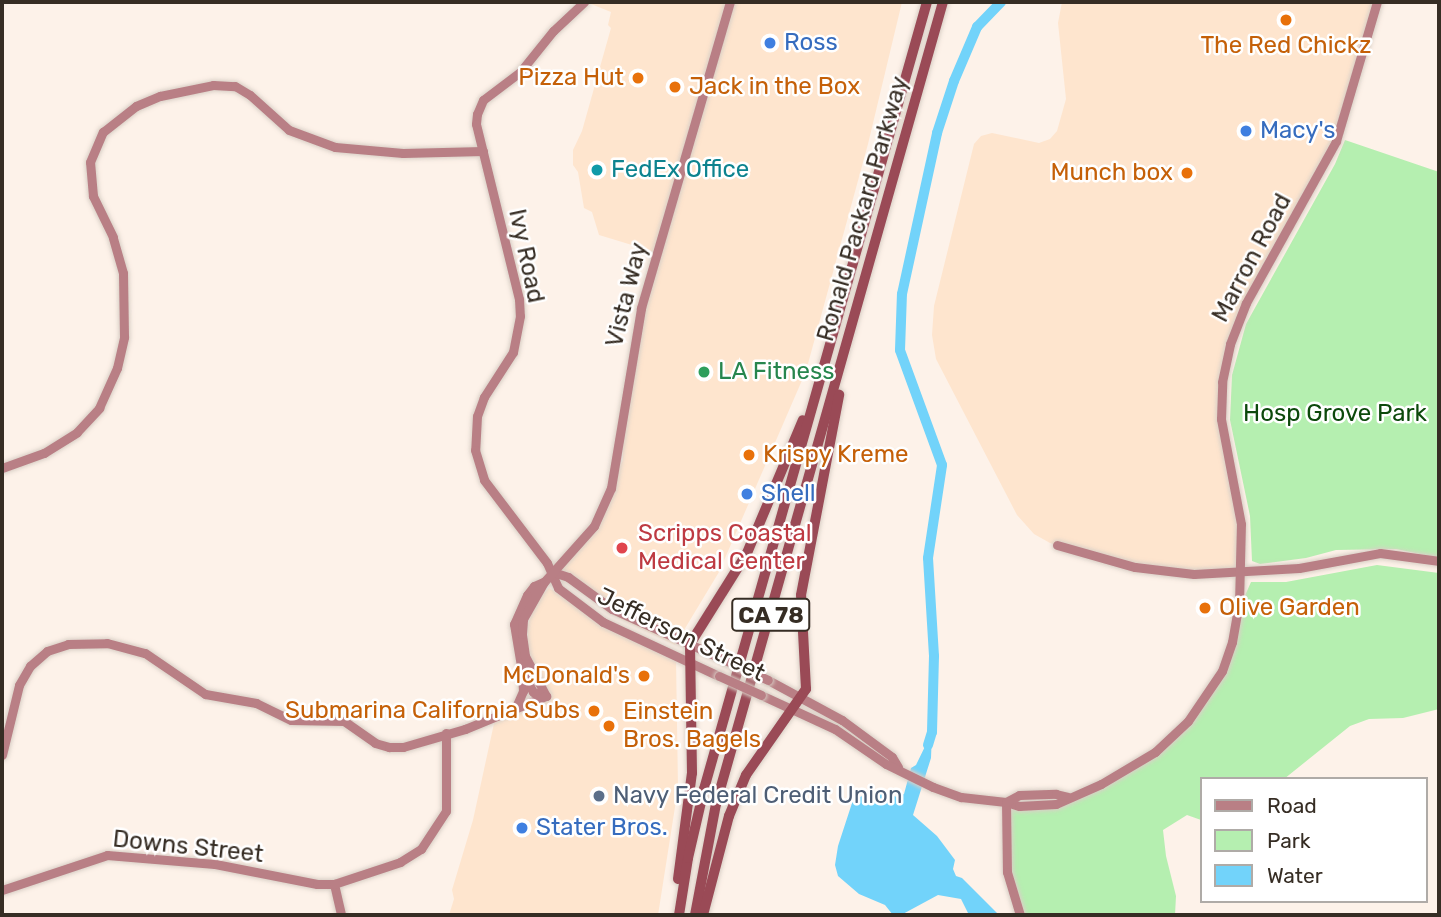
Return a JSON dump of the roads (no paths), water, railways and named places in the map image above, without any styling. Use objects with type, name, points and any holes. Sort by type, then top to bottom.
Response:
[{"type":"highway","name":"Ronald Packard Parkway","points":[[678,915],[695,825],[927,2]]},
{"type":"highway","name":"Ronald Packard Parkway","points":[[695,915],[716,804],[933,36],[945,2]]},
{"type":"highway","points":[[703,915],[729,816],[746,775],[806,690],[801,626],[802,585],[855,316]]},
{"type":"highway","points":[[678,915],[680,853],[692,773],[690,644],[755,537],[790,454],[835,328]]},
{"type":"main road","name":"Ivy Road","points":[[553,572],[484,481],[475,450],[477,416],[484,397],[510,359],[520,316],[516,287],[476,124],[483,100],[520,72],[553,31],[584,2]]},
{"type":"main road","name":"Vista Way","points":[[545,696],[525,656],[521,627],[530,603],[544,582],[594,526],[611,488],[641,308],[730,2]]},
{"type":"main road","name":"Marron Road","points":[[1006,802],[1019,806],[1046,806],[1122,773],[1160,747],[1188,721],[1215,682],[1232,642],[1240,604],[1241,524],[1221,419],[1222,382],[1230,344],[1246,303],[1336,141],[1377,2]]},
{"type":"main road","points":[[2,468],[44,453],[77,432],[99,408],[117,368],[124,337],[124,273],[113,237],[93,197],[90,162],[103,132],[126,113],[160,96],[213,85],[235,86],[250,95],[289,130],[335,147],[403,153],[482,151]]},
{"type":"main road","points":[[1057,545],[1160,572],[1241,574],[1299,568],[1380,553],[1439,561]]},
{"type":"main road","name":"Jefferson Street","points":[[553,572],[568,577],[612,609],[727,660],[801,697],[864,736],[892,757],[898,767]]},
{"type":"main road","name":"Jefferson Street","points":[[553,572],[558,588],[591,614],[792,712],[835,729],[886,764],[898,767],[933,787],[961,797],[1006,802]]},
{"type":"main road","name":"Vista Way","points":[[515,709],[523,691],[514,624],[527,595],[534,586],[544,582]]},
{"type":"main road","points":[[2,755],[19,685],[30,666],[47,652],[68,644],[93,641],[145,653],[205,694],[256,703],[291,720],[344,721],[375,743],[389,747],[403,747],[465,729],[545,696]]},
{"type":"main road","points":[[522,672],[533,692],[545,696]]},
{"type":"main road","points":[[341,915],[334,884],[405,860],[417,853],[430,837],[447,806],[446,733]]},
{"type":"main road","points":[[1006,802],[1007,872],[1020,915]]},
{"type":"main road","name":"Downs Street","points":[[2,890],[93,858],[123,855],[215,864],[317,884],[334,884]]},
{"type":"water","points":[[932,732],[931,758],[913,815],[937,836],[955,860],[953,869],[956,876],[962,878],[999,915],[969,915],[961,899],[938,895],[901,915],[893,915],[885,905],[859,894],[838,876],[835,865],[838,846],[853,800],[876,790],[897,797],[904,794],[911,768],[916,765]]},
{"type":"waterway","points":[[928,745],[932,732],[934,656],[928,558],[942,465],[900,350],[902,294],[937,133],[954,81],[977,27],[1001,2]]},
{"type":"place","name":"The Red Chickz","points":[[1286,20]]},
{"type":"place","name":"Ross","points":[[770,43]]},
{"type":"place","name":"Pizza Hut","points":[[638,78]]},
{"type":"place","name":"Jack in the Box","points":[[675,87]]},
{"type":"place","name":"Macy's","points":[[1246,131]]},
{"type":"place","name":"FedEx Office","points":[[597,170]]},
{"type":"place","name":"Munch box","points":[[1187,173]]},
{"type":"place","name":"LA Fitness","points":[[704,372]]},
{"type":"place","name":"Krispy Kreme","points":[[749,455]]},
{"type":"place","name":"Shell","points":[[747,494]]},
{"type":"place","name":"Scripps Coastal Medical Center","points":[[622,548]]},
{"type":"place","name":"Olive Garden","points":[[1205,608]]},
{"type":"place","name":"McDonald's","points":[[644,676]]},
{"type":"place","name":"Submarina California Subs","points":[[594,711]]},
{"type":"place","name":"Einstein Bros. Bagels","points":[[609,726]]},
{"type":"place","name":"Navy Federal Credit Union","points":[[599,796]]},
{"type":"place","name":"Stater Bros.","points":[[522,828]]},
{"type":"park label","name":"Hosp Grove Park","points":[[1335,414]]}]
